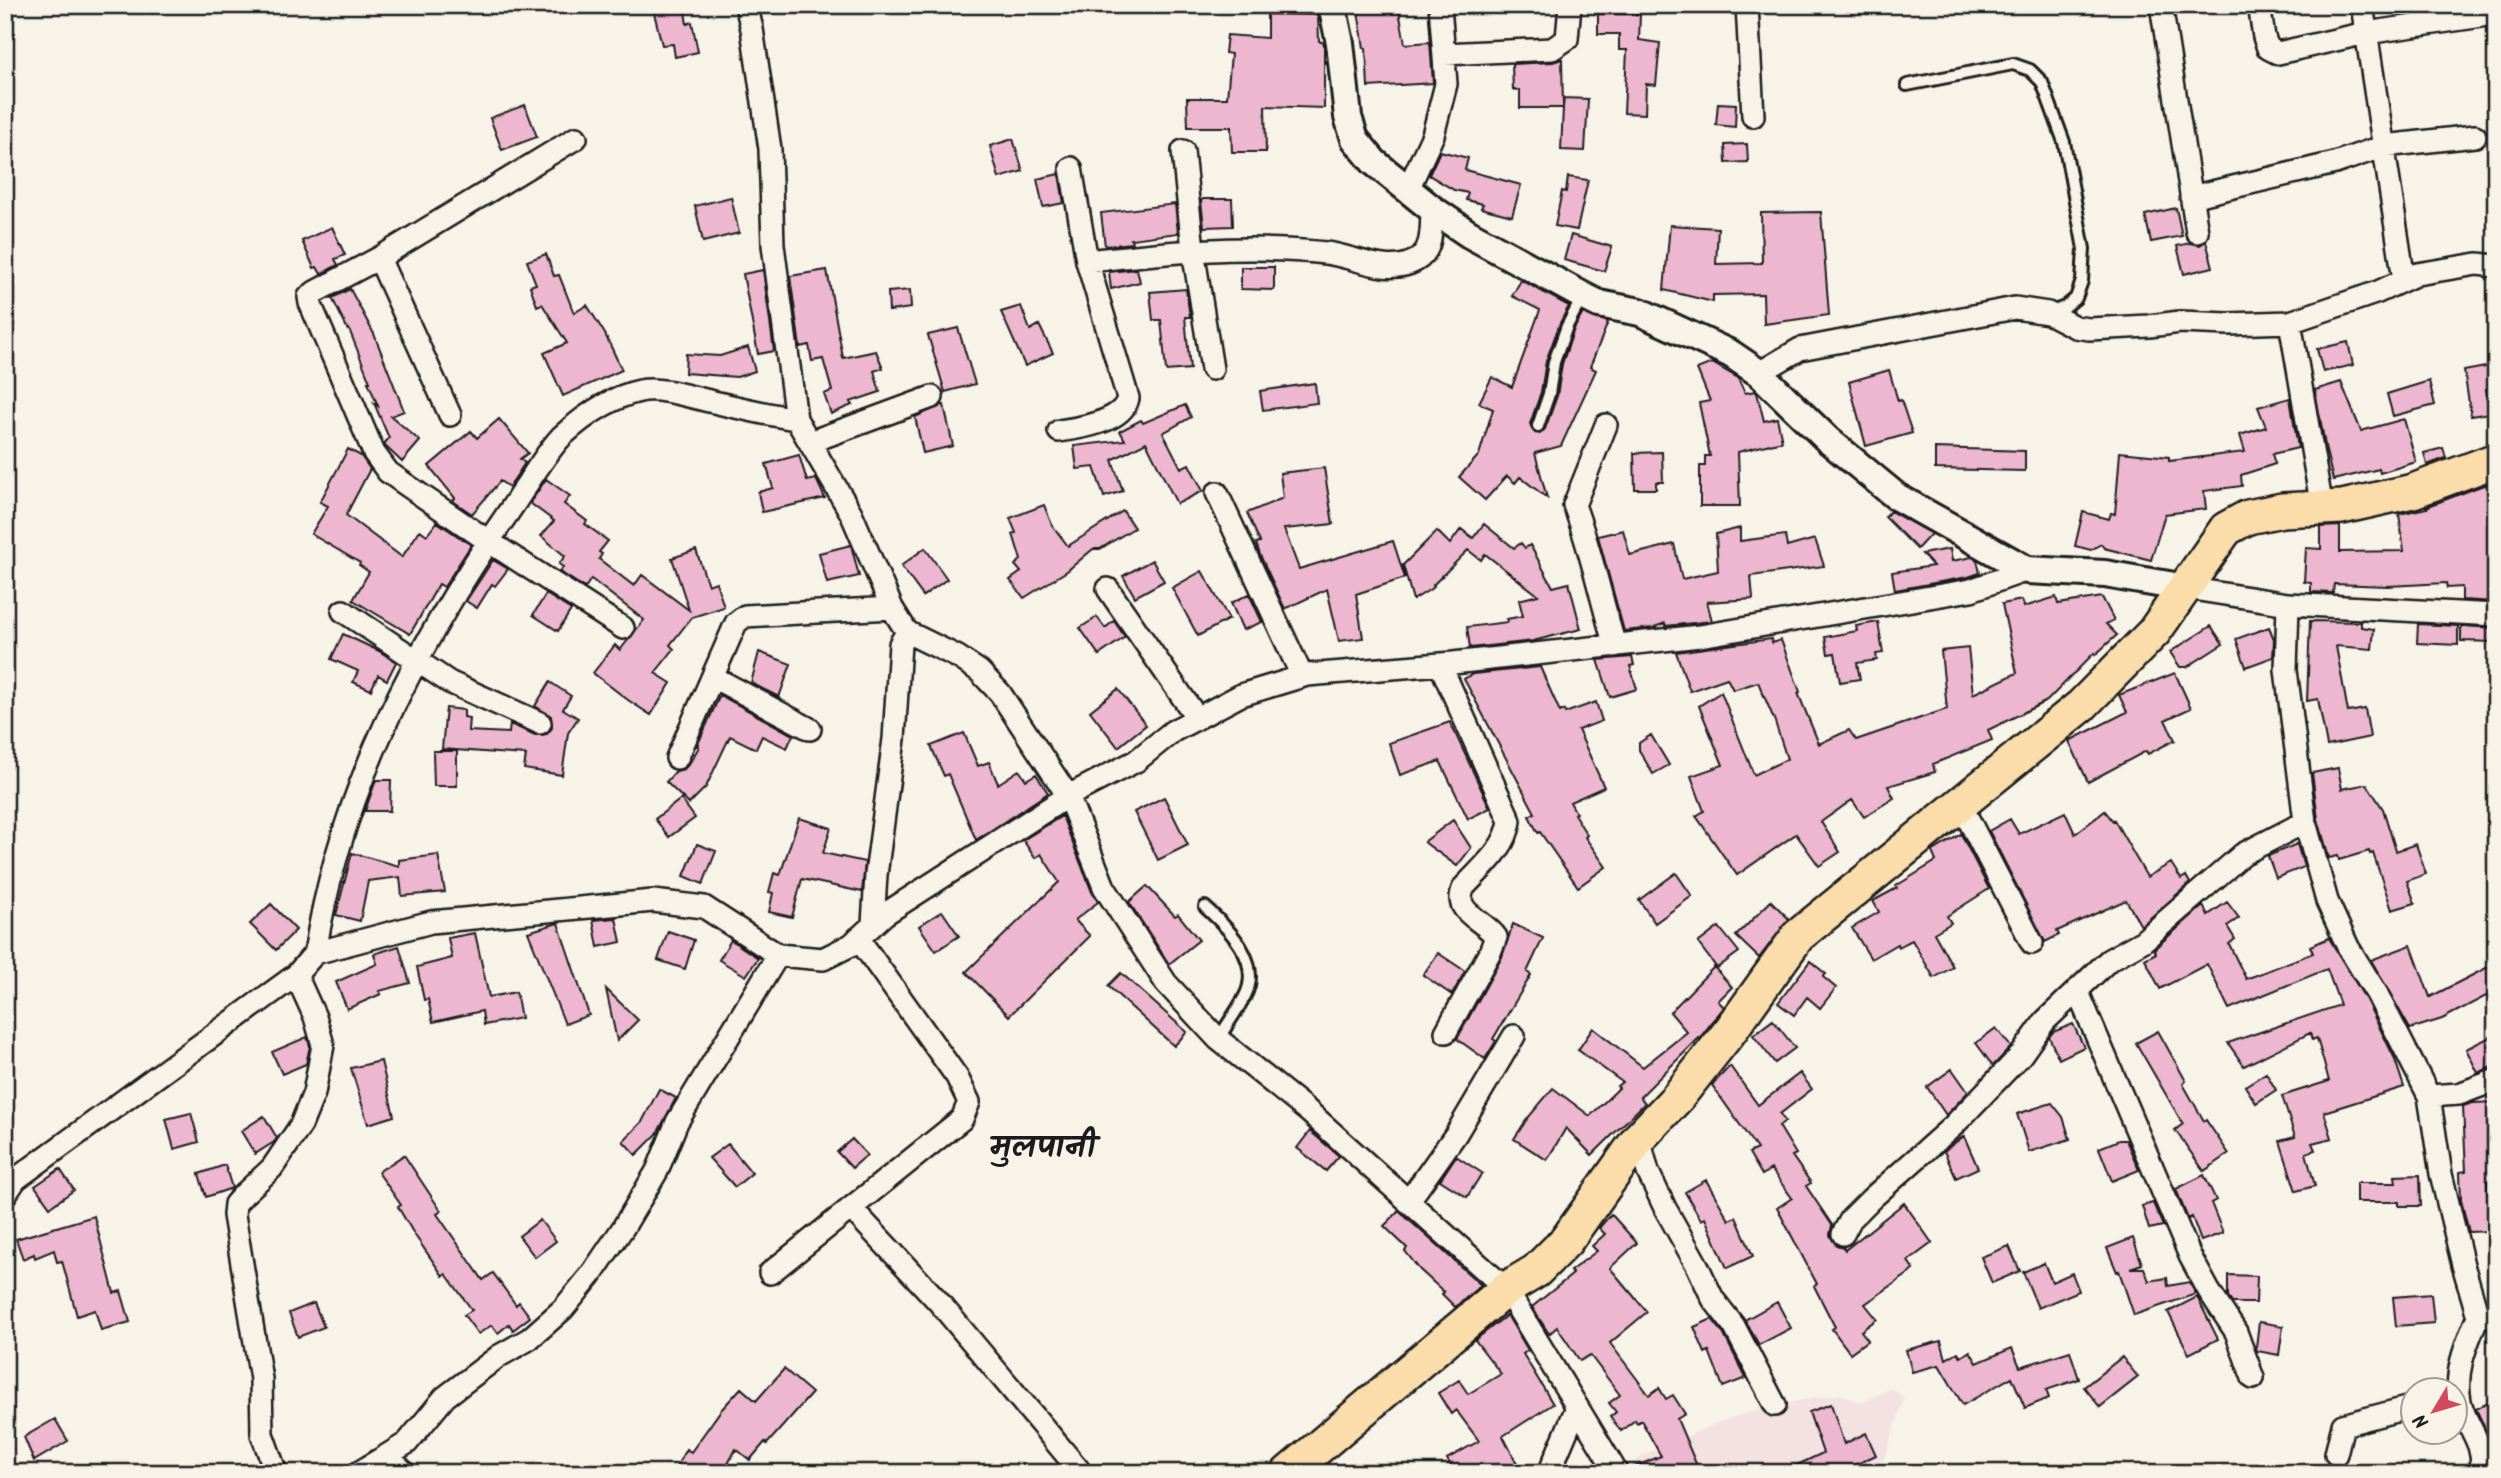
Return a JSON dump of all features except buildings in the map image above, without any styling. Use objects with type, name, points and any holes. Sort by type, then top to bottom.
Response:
[{"type":"main road","points":[[1288,1473],[1506,1289],[1536,1271],[1566,1241],[1639,1139],[1730,1031],[1798,936],[2081,706],[2154,632],[2226,529],[2248,517],[2282,510],[2342,507],[2413,491],[2496,460]]},
{"type":"street","points":[[746,5],[770,149],[773,245],[796,419],[851,513],[892,608],[907,632],[958,657],[979,671],[1000,693],[1068,796],[1104,887],[1166,983],[1217,1039],[1308,1111],[1506,1289],[1617,1473]]},
{"type":"street","points":[[1332,5],[1340,43],[1348,117],[1355,139],[1374,162],[1432,209],[1506,256],[1599,304],[1640,312],[1731,354],[1759,373],[1828,440],[1897,497],[2027,570]]},
{"type":"street","points":[[1408,189],[1433,135],[1446,84],[1440,5]]},
{"type":"street","points":[[1444,54],[1552,49],[1567,39],[1570,5]]},
{"type":"street","points":[[1747,5],[1753,116]]},
{"type":"street","points":[[2161,5],[2196,232]]},
{"type":"street","points":[[2259,5],[2264,37],[2269,48],[2278,53],[2366,33],[2496,13]]},
{"type":"street","points":[[2362,5],[2404,280]]},
{"type":"street","points":[[2191,197],[2335,163],[2384,146],[2475,135]]},
{"type":"street","points":[[576,138],[379,258],[309,297],[374,453],[388,472],[488,541],[623,628]]},
{"type":"street","points":[[1183,151],[1193,250],[1212,369]]},
{"type":"street","points":[[1059,431],[1087,427],[1120,413],[1126,407],[1128,398],[1087,261],[1071,168]]},
{"type":"street","points":[[1087,261],[1193,250],[1278,248],[1330,253],[1367,264],[1412,263],[1423,255],[1431,239],[1432,209]]},
{"type":"street","points":[[379,258],[450,415]]},
{"type":"street","points":[[1759,373],[1800,349],[2015,308],[2048,313],[2075,327],[2089,329],[2180,322],[2290,322],[2367,296],[2417,274],[2477,264],[2496,266]]},
{"type":"street","points":[[2290,322],[2322,508]]},
{"type":"street","points":[[9,1183],[296,975],[315,953],[323,904],[348,817],[371,757],[415,660],[488,541],[561,437],[601,406],[641,390],[670,393],[796,419]]},
{"type":"street","points":[[810,442],[932,397]]},
{"type":"street","points":[[1606,425],[1574,505],[1584,531],[1615,646]]},
{"type":"street","points":[[1217,493],[1302,676]]},
{"type":"street","points":[[315,953],[431,922],[653,901],[704,907],[778,955],[823,959],[851,945],[885,914],[1068,796],[1136,761],[1173,731],[1241,695],[1302,676],[1700,636],[1971,590],[2027,570],[2105,573],[2186,589],[2288,604],[2496,615]]},
{"type":"street","points":[[1108,589],[1197,718]]},
{"type":"street","points":[[2288,604],[2286,670],[2305,822],[2327,901],[2348,947],[2377,994],[2429,1096],[2441,1174],[2463,1265],[2487,1316],[2460,1362],[2459,1376]]},
{"type":"street","points":[[677,758],[736,623],[745,616],[892,608]]},
{"type":"street","points":[[343,611],[449,682],[540,723]]},
{"type":"street","points":[[770,1273],[962,1119],[969,1102],[957,1077],[865,931],[876,875],[894,739],[900,644],[907,632]]},
{"type":"street","points":[[1440,664],[1510,821],[1508,835],[1500,848],[1464,887],[1460,895],[1461,905],[1468,914],[1496,937],[1446,1032]]},
{"type":"street","points":[[713,677],[810,729]]},
{"type":"street","points":[[1961,804],[2032,943]]},
{"type":"street","points":[[1843,1234],[1852,1219],[1872,1198],[1953,1126],[2013,1063],[2045,1021],[2109,960],[2143,941],[2243,854],[2305,822]]},
{"type":"street","points":[[358,1473],[407,1443],[445,1397],[499,1356],[529,1339],[554,1317],[591,1275],[657,1171],[684,1111],[778,955]]},
{"type":"street","points":[[276,1473],[262,1434],[261,1379],[234,1215],[236,1204],[244,1194],[272,1168],[300,1125],[314,1093],[323,1045],[315,1017],[296,975]]},
{"type":"street","points":[[2077,990],[2190,1256],[2236,1332],[2253,1378]]},
{"type":"street","points":[[1408,1202],[1456,1134],[1514,1036]]},
{"type":"street","points":[[2429,1096],[2459,1094],[2496,1080]]},
{"type":"street","points":[[1639,1139],[1648,1172],[1665,1208],[1713,1299],[1734,1326],[1774,1405]]},
{"type":"street","points":[[851,1208],[937,1301],[1079,1470]]},
{"type":"street","points":[[1549,1473],[1577,1407]]},
{"type":"street","points":[[2336,1454],[2343,1425],[2400,1410]]},
{"type":"street","points":[[2470,1427],[2487,1464]]},
{"type":"street","points":[[387,1456],[405,1473]]},
{"type":"lane","points":[[1907,85],[2013,64],[2030,71],[2042,82],[2064,142],[2084,249],[2082,281],[2076,298],[2065,307],[2048,313]]},
{"type":"lane","points":[[1538,426],[1549,394],[1554,362],[1567,326],[1583,296]]},
{"type":"lane","points":[[1205,907],[1232,932],[1246,956],[1250,977],[1246,994],[1217,1039]]},
{"type":"shaded area","points":[[1892,1388],[1904,1399],[1884,1460],[1855,1473],[1623,1471],[1644,1455],[1722,1421],[1774,1405],[1841,1394],[1861,1403]]},
{"type":"district","name":"मुलपानी","points":[[1042,1146]]}]
